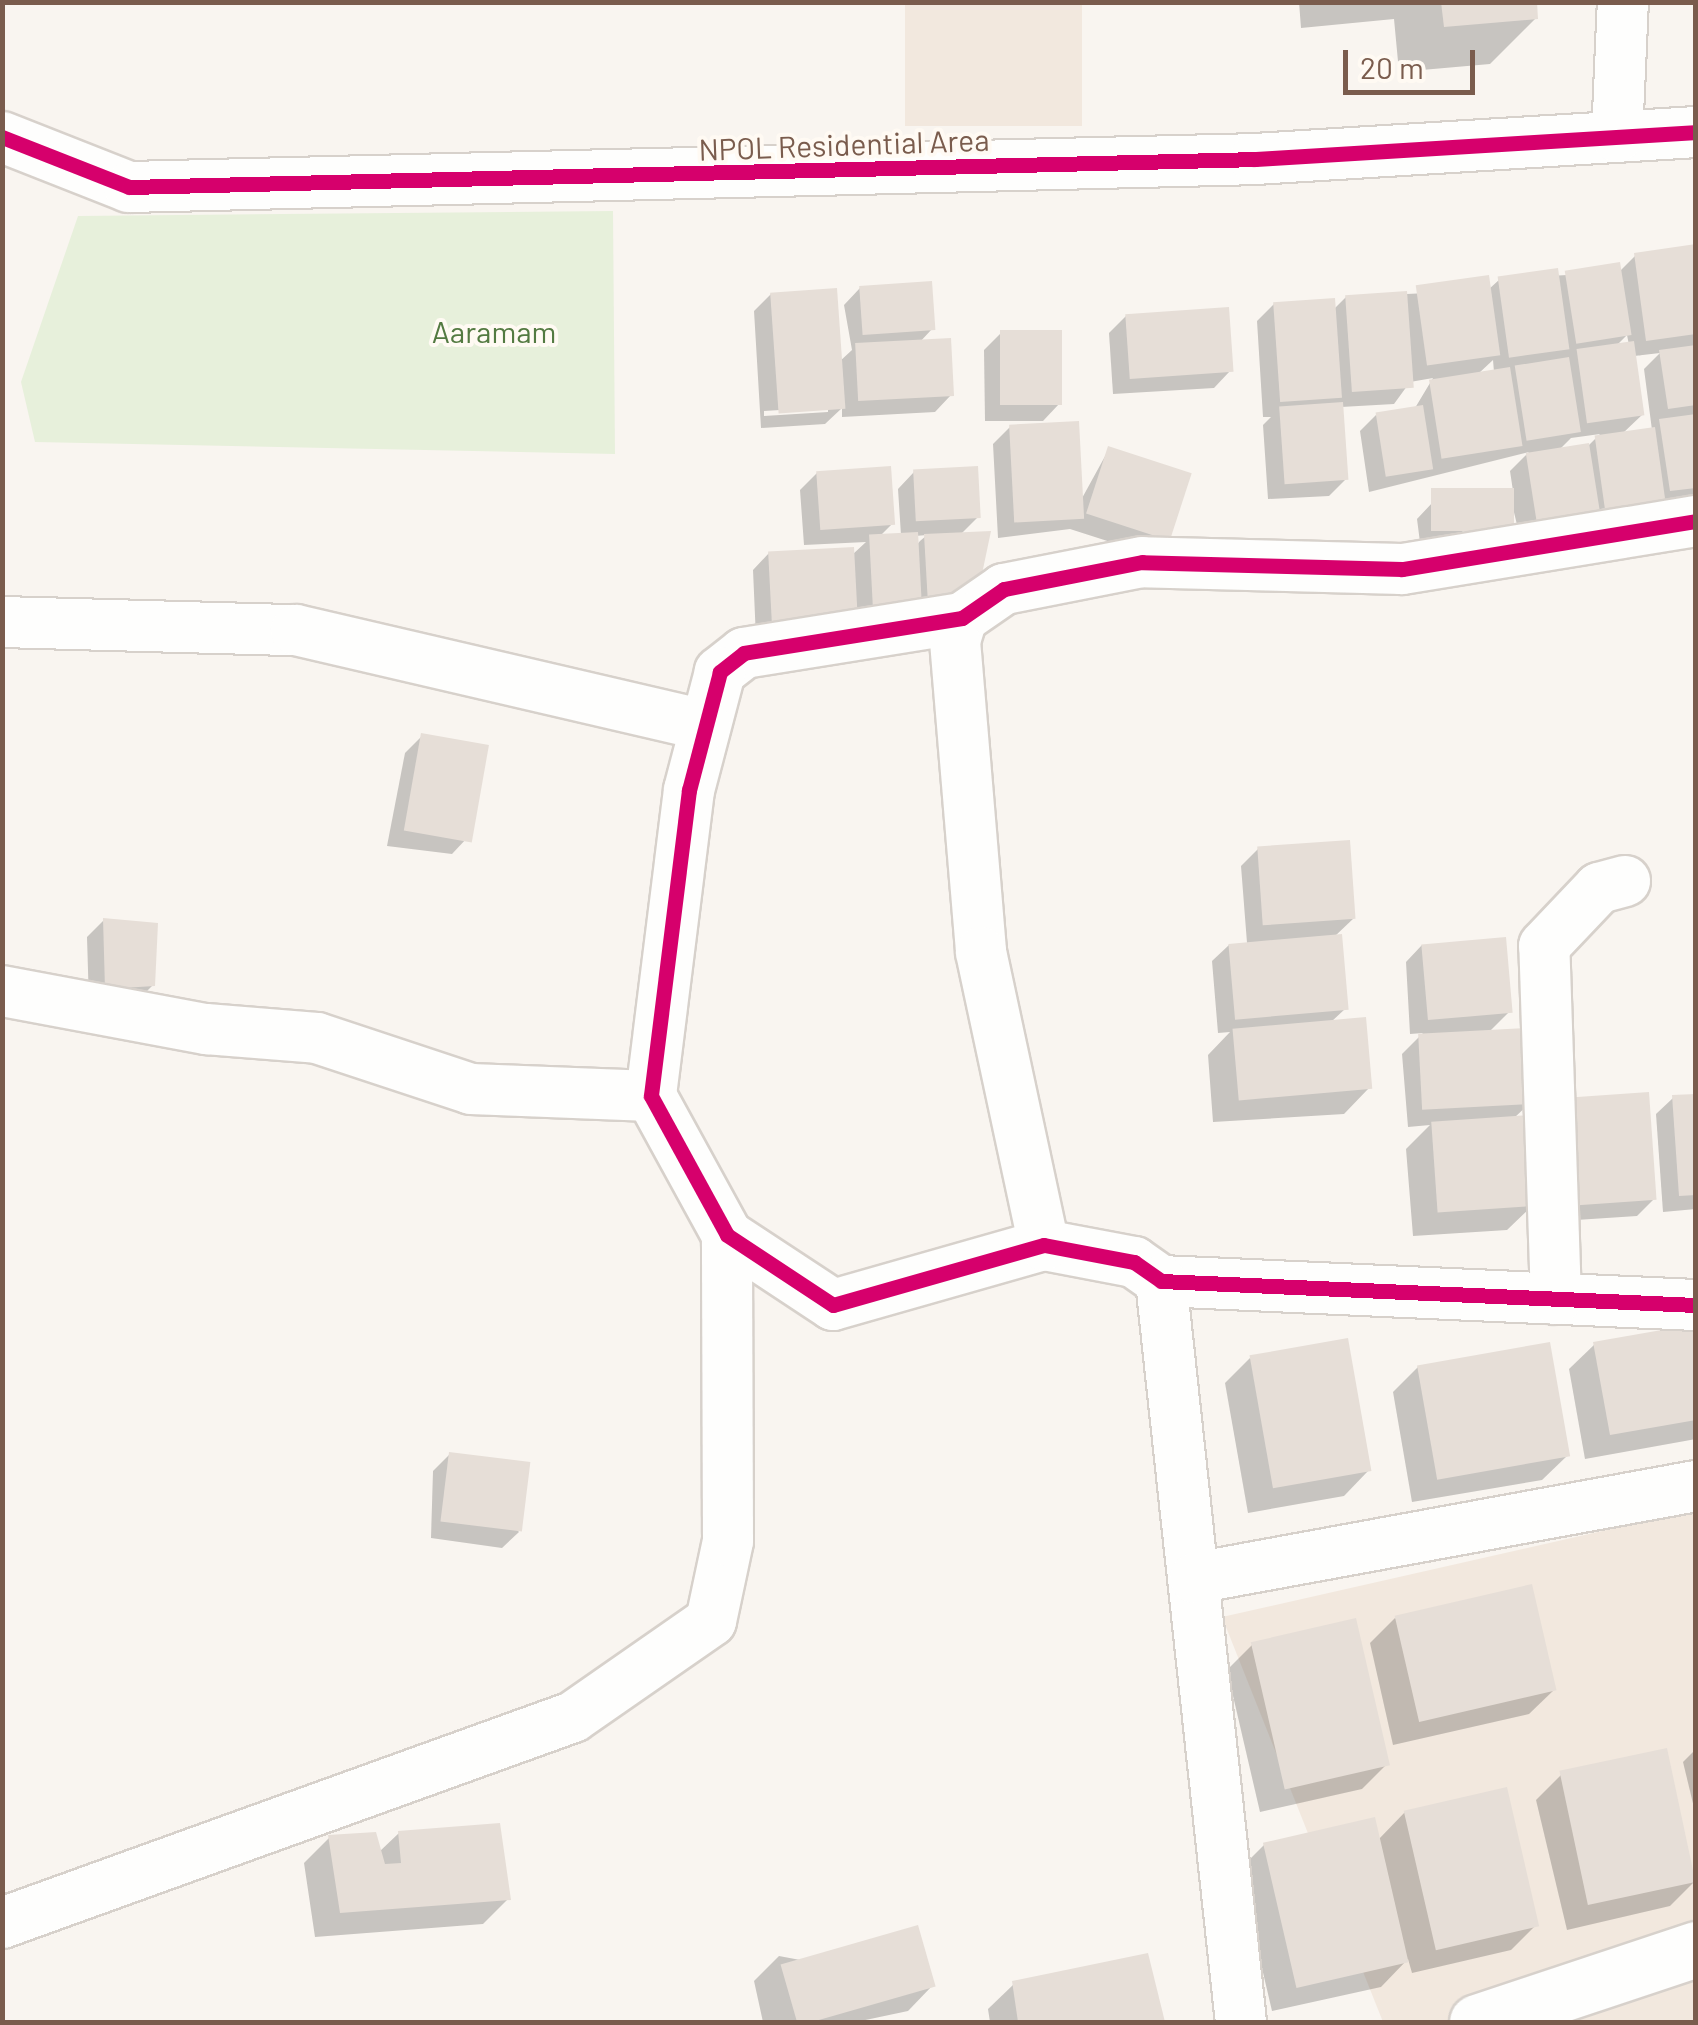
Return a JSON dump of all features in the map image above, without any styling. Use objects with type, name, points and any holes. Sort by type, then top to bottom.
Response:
[{"type":"street","points":[[1617,137],[1623,2]]},
{"type":"street","name":"NPOL Residential Area","points":[[2,137],[128,187],[1235,160],[1696,132]]},
{"type":"street","points":[[1696,520],[1402,570],[1142,562],[1004,589],[962,618],[744,653],[720,672],[689,790],[651,1096],[727,1235],[833,1306],[1044,1245],[1134,1262],[1161,1281],[1696,1305]]},
{"type":"street","points":[[962,618],[954,641],[982,952],[1044,1245]]},
{"type":"street","points":[[2,622],[296,630],[706,725]]},
{"type":"street","points":[[1556,1299],[1544,946],[1599,888],[1625,881]]},
{"type":"street","points":[[2,990],[206,1029],[317,1038],[470,1089],[651,1096]]},
{"type":"street","points":[[2,1923],[573,1717],[711,1621],[728,1541],[727,1235]]},
{"type":"street","points":[[1161,1281],[1241,2022]]},
{"type":"street","points":[[1194,1578],[1696,1486]]},
{"type":"street","points":[[1477,2022],[1696,1949]]},
{"type":"shaded area","points":[[905,3],[1082,3],[1082,126],[905,126]]},
{"type":"shaded area","points":[[1695,1510],[1695,2022],[1383,2022],[1222,1617]]},
{"type":"green space","name":"Aaramam","points":[[613,211],[615,454],[35,442],[21,382],[78,216]]},
{"type":"building","points":[[1441,2],[1537,2],[1538,19],[1444,27]]},
{"type":"building","points":[[1696,244],[1696,334],[1646,341],[1634,253]]},
{"type":"building","points":[[1620,262],[1632,335],[1576,344],[1565,271]]},
{"type":"building","points":[[1558,268],[1569,349],[1509,358],[1498,276]]},
{"type":"building","points":[[1489,275],[1500,355],[1427,366],[1416,285]]},
{"type":"building","points":[[932,281],[935,330],[863,335],[859,286]]},
{"type":"building","points":[[837,288],[845,409],[779,413],[770,293]]},
{"type":"building","points":[[1407,291],[1414,388],[1352,392],[1345,295]]},
{"type":"building","points":[[1335,298],[1342,398],[1280,402],[1273,302]]},
{"type":"building","points":[[1229,307],[1234,372],[1130,379],[1125,314]]},
{"type":"building","points":[[1000,330],[1062,330],[1062,405],[1000,405]]},
{"type":"building","points":[[951,338],[954,396],[858,401],[855,343]]},
{"type":"building","points":[[1634,341],[1644,415],[1587,423],[1577,349]]},
{"type":"building","points":[[1696,345],[1696,405],[1668,409],[1659,350]]},
{"type":"building","points":[[1569,357],[1581,432],[1527,441],[1515,366]]},
{"type":"building","points":[[1510,367],[1523,446],[1442,459],[1429,380]]},
{"type":"building","points":[[1343,402],[1348,480],[1285,484],[1279,406]]},
{"type":"building","points":[[1423,405],[1433,469],[1386,477],[1376,413]]},
{"type":"building","points":[[1696,414],[1696,488],[1670,491],[1659,419]]},
{"type":"building","points":[[1079,421],[1084,519],[1014,523],[1009,425]]},
{"type":"building","points":[[1655,427],[1666,502],[1605,511],[1595,435]]},
{"type":"building","points":[[1589,443],[1600,513],[1537,523],[1526,453]]},
{"type":"building","points":[[1108,446],[1192,473],[1170,541],[1086,514]]},
{"type":"building","points":[[891,466],[895,525],[820,530],[816,471]]},
{"type":"building","points":[[978,466],[981,518],[916,521],[913,469]]},
{"type":"building","points":[[1431,488],[1514,488],[1514,531],[1431,531]]},
{"type":"building","points":[[991,531],[978,593],[928,604],[924,534]]},
{"type":"building","points":[[918,532],[922,605],[873,607],[869,535]]},
{"type":"building","points":[[854,547],[858,618],[772,622],[768,552]]},
{"type":"building","points":[[421,733],[489,745],[472,842],[404,830]]},
{"type":"building","points":[[1350,840],[1356,919],[1263,925],[1257,846]]},
{"type":"building","points":[[103,918],[158,923],[155,986],[105,989]]},
{"type":"building","points":[[1342,934],[1349,1010],[1235,1020],[1228,944]]},
{"type":"building","points":[[1506,937],[1513,1013],[1428,1020],[1421,944]]},
{"type":"building","points":[[1366,1017],[1372,1089],[1239,1100],[1233,1029]]},
{"type":"building","points":[[1528,1028],[1532,1104],[1422,1110],[1418,1034]]},
{"type":"building","points":[[1649,1092],[1657,1200],[1578,1205],[1570,1098]]},
{"type":"building","points":[[1696,1094],[1696,1195],[1679,1196],[1672,1095]]},
{"type":"building","points":[[1529,1115],[1535,1206],[1438,1213],[1431,1122]]},
{"type":"building","points":[[1696,1324],[1696,1420],[1610,1435],[1593,1342]]},
{"type":"building","points":[[1348,1338],[1371,1471],[1273,1488],[1250,1355]]},
{"type":"building","points":[[1550,1342],[1570,1456],[1437,1480],[1417,1365]]},
{"type":"building","points":[[449,1452],[530,1462],[522,1531],[440,1521]]},
{"type":"building","points":[[1532,1584],[1557,1690],[1419,1722],[1395,1616]]},
{"type":"building","points":[[1356,1618],[1390,1765],[1285,1789],[1251,1642]]},
{"type":"building","points":[[1667,1748],[1695,1882],[1588,1905],[1559,1771]]},
{"type":"building","points":[[1507,1787],[1539,1926],[1436,1950],[1404,1811]]},
{"type":"building","points":[[1375,1817],[1409,1962],[1296,1988],[1263,1843]]},
{"type":"building","points":[[500,1823],[511,1900],[340,1913],[328,1835],[376,1832],[385,1864],[401,1863],[398,1831]]},
{"type":"building","points":[[918,1925],[936,1987],[812,2022],[797,2022],[781,1964]]},
{"type":"building","points":[[1148,1953],[1165,2022],[1018,2022],[1012,1981]]},
{"type":"cycle path","points":[[2,137],[129,187],[1255,159],[1696,132]]},
{"type":"cycle path","points":[[1696,521],[1402,569],[1142,562],[1004,589],[962,618],[744,653],[720,672],[689,790],[651,1096],[727,1235],[833,1305],[1044,1245],[1134,1262],[1161,1281],[1696,1305]]}]
